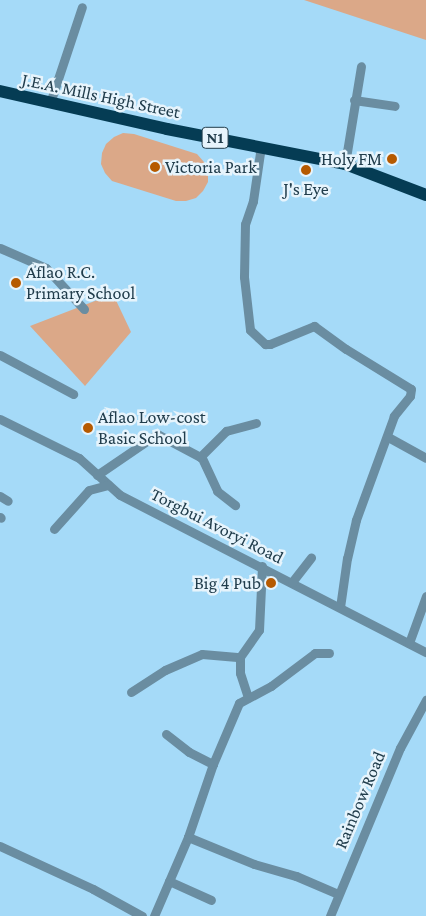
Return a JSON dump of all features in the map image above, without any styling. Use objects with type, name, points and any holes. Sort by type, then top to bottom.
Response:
[{"type":"highway","name":"J.E.A. Mills High Street","points":[[0,91],[345,164],[426,196]]},
{"type":"street","points":[[50,103],[82,7]]},
{"type":"street","points":[[345,164],[361,66]]},
{"type":"street","points":[[354,100],[395,106]]},
{"type":"street","points":[[260,146],[253,201],[245,224],[244,277],[250,330],[265,344],[270,344],[314,326],[346,349],[411,389],[410,396],[394,416],[388,437],[356,520],[346,558],[340,607]]},
{"type":"street","points":[[0,248],[46,268],[84,309]]},
{"type":"street","points":[[0,355],[73,394]]},
{"type":"street","name":"Torgbui Avoryi Road","points":[[0,419],[79,458],[120,495],[262,566],[426,652]]},
{"type":"street","points":[[201,456],[226,431],[256,423]]},
{"type":"street","points":[[97,475],[157,434],[163,435],[196,456],[201,456]]},
{"type":"street","points":[[388,437],[426,458]]},
{"type":"street","points":[[201,456],[217,491],[235,505]]},
{"type":"street","points":[[54,529],[88,490],[108,485]]},
{"type":"street","points":[[292,582],[311,558]]},
{"type":"street","points":[[248,698],[240,673],[240,657],[259,630],[262,566]]},
{"type":"street","points":[[409,643],[426,596]]},
{"type":"street","points":[[154,916],[188,837],[213,764],[239,703],[271,686],[314,653],[330,653]]},
{"type":"street","points":[[132,692],[165,670],[202,654],[240,657]]},
{"type":"street","name":"Rainbow Road","points":[[330,916],[400,748],[426,700]]},
{"type":"street","points":[[166,734],[189,752],[213,764]]},
{"type":"street","points":[[188,837],[254,864],[296,876],[338,894]]},
{"type":"street","points":[[0,846],[93,889],[142,916]]},
{"type":"street","points":[[169,881],[211,900]]},
{"type":"shaded area","points":[[304,0],[426,0],[426,40]]},
{"type":"shaded area","name":"Victoria Park","points":[[123,133],[134,134],[197,154],[204,162],[208,171],[208,182],[203,191],[196,198],[176,201],[112,181],[105,173],[101,164],[102,153],[106,144],[114,137]]},
{"type":"shaded area","points":[[113,294],[131,332],[85,386],[30,326]]},
{"type":"place","name":"Holy FM","points":[[392,159]]},
{"type":"place","name":"Victoria Park","points":[[155,167]]},
{"type":"place","name":"J's Eye","points":[[306,170]]},
{"type":"place","name":"Aflao R.C. Primary School","points":[[16,283]]},
{"type":"place","name":"Aflao Low-cost Basic School","points":[[88,428]]},
{"type":"place","name":"Big 4 Pub","points":[[271,583]]}]
